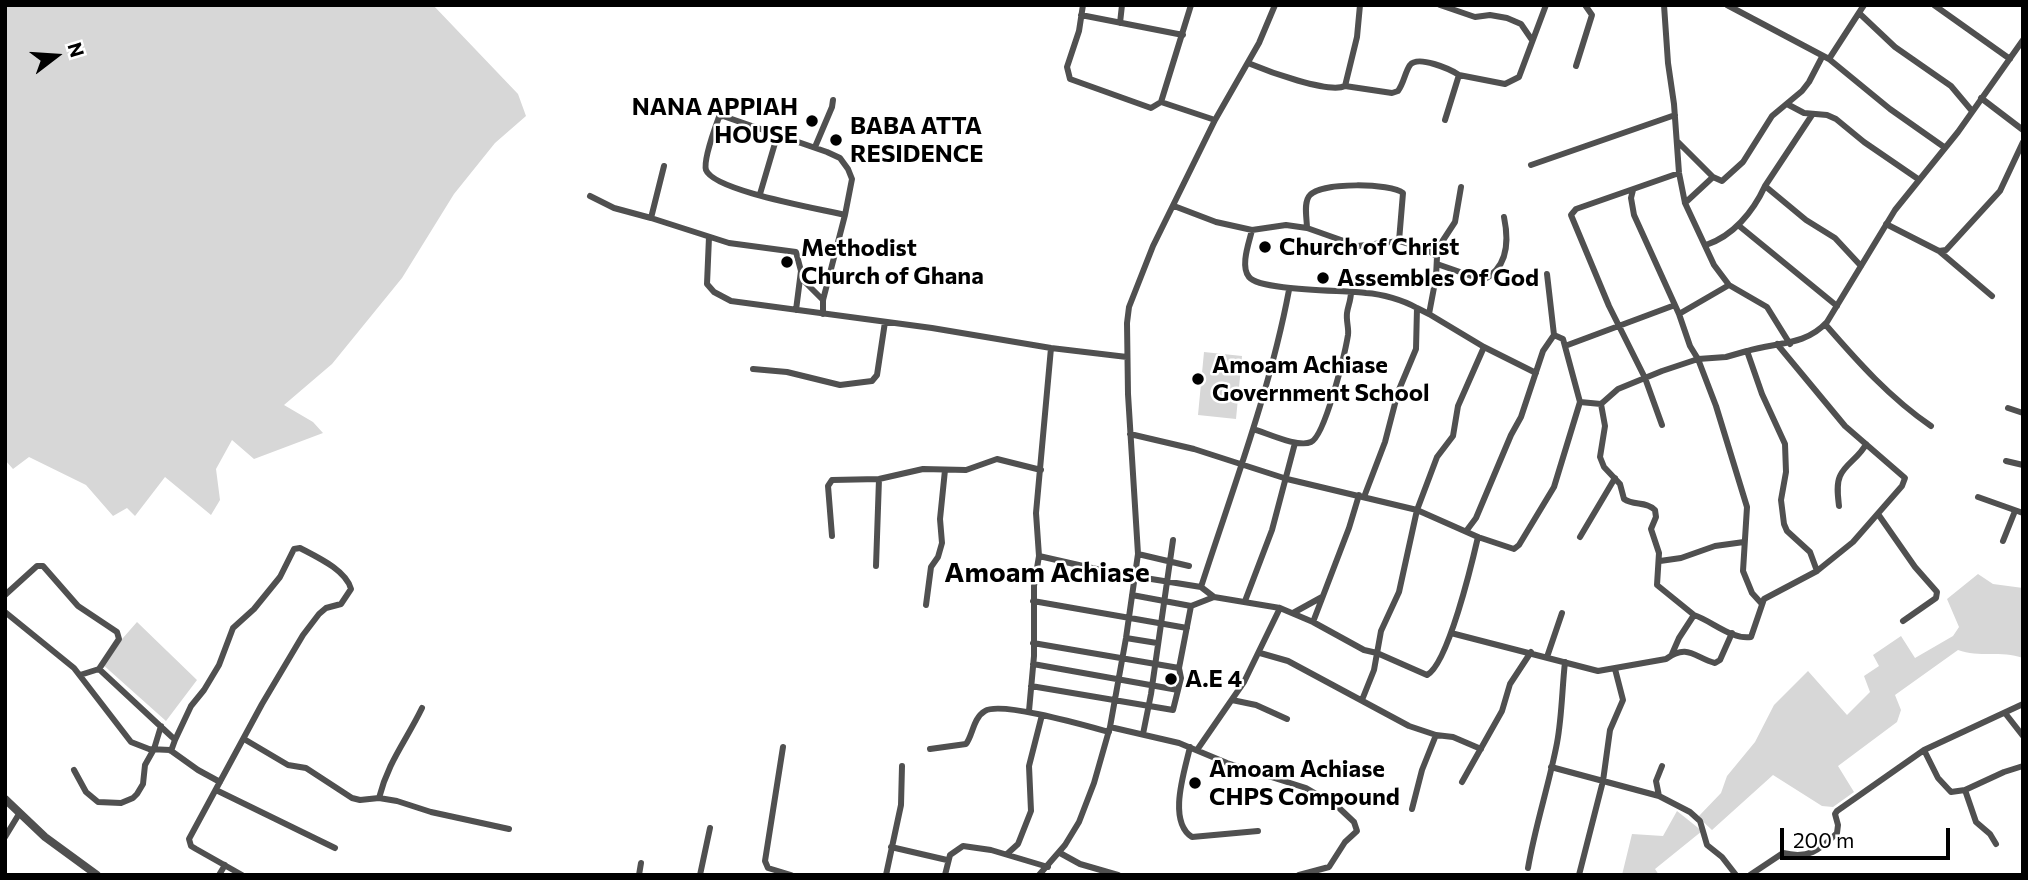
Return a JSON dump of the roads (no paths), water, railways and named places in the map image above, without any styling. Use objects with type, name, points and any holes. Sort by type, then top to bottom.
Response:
[{"type":"street","points":[[1083,5],[1067,67],[1070,79],[1150,108],[1161,102],[1191,5]]},
{"type":"street","points":[[1120,23],[1122,5]]},
{"type":"street","points":[[1040,875],[1060,853],[1083,812],[1110,729],[1123,659],[1138,554],[1127,357],[1127,323],[1134,290],[1215,120],[1248,63],[1275,5]]},
{"type":"street","points":[[1345,86],[1357,37],[1360,5]]},
{"type":"street","points":[[1440,5],[1475,17],[1490,15],[1507,18],[1521,24],[1532,40]]},
{"type":"street","points":[[1248,63],[1334,90],[1345,86],[1392,93],[1398,91],[1410,65],[1415,61],[1422,61],[1459,75],[1505,84],[1519,77],[1546,5]]},
{"type":"street","points":[[1576,66],[1592,15],[1585,5]]},
{"type":"street","points":[[1664,5],[1679,173],[1685,203],[1714,265],[1729,285],[1767,307],[1790,344]]},
{"type":"street","points":[[1727,5],[1825,58],[1944,147]]},
{"type":"street","points":[[1678,142],[1713,177],[1722,181],[1743,162],[1772,116],[1802,92],[1864,5]]},
{"type":"street","points":[[1934,5],[2010,59]]},
{"type":"street","points":[[1859,13],[1895,47],[1951,86],[1972,111]]},
{"type":"street","points":[[1081,15],[1183,34]]},
{"type":"street","points":[[1580,402],[1601,404],[1618,389],[1698,359],[1726,357],[1777,344],[1790,344],[1813,335],[1825,324],[1886,224],[1918,179],[1972,111],[2023,40]]},
{"type":"street","points":[[1445,120],[1459,75]]},
{"type":"street","points":[[1981,98],[2023,130]]},
{"type":"street","points":[[815,147],[833,100]]},
{"type":"street","points":[[1161,102],[1215,120]]},
{"type":"street","points":[[1787,104],[1812,115],[1827,115],[1836,119],[1918,179]]},
{"type":"street","points":[[1531,165],[1675,115]]},
{"type":"street","points":[[1706,245],[1726,237],[1738,225],[1812,115]]},
{"type":"street","points":[[823,314],[823,300],[845,215],[851,181],[848,169],[837,156],[778,133],[721,116],[705,161],[706,169],[713,178],[739,189],[845,215]]},
{"type":"street","points":[[760,194],[778,133]]},
{"type":"street","points":[[1939,251],[1946,250],[2000,191],[2023,142]]},
{"type":"street","points":[[652,218],[664,166]]},
{"type":"street","points":[[1662,425],[1645,378],[1609,306],[1571,215],[1576,209],[1679,173]]},
{"type":"street","points":[[1685,203],[1713,177]]},
{"type":"street","points":[[1307,228],[1306,202],[1314,192],[1337,187],[1386,186],[1397,188],[1403,193],[1399,241]]},
{"type":"street","points":[[1765,186],[1806,220],[1835,238],[1861,266]]},
{"type":"street","points":[[1429,314],[1437,264],[1434,254],[1455,222],[1461,187]]},
{"type":"street","points":[[1633,190],[1631,198],[1634,215],[1679,314],[1719,416],[1747,507],[1743,571],[1752,593],[1762,604]]},
{"type":"street","points":[[590,196],[614,208],[709,237],[748,246],[796,252],[801,264],[796,310]]},
{"type":"street","points":[[1174,206],[1216,222],[1252,230],[1286,225],[1307,228],[1358,246],[1399,241],[1434,254]]},
{"type":"street","points":[[1437,264],[1483,280],[1495,274],[1503,260],[1508,237],[1504,217]]},
{"type":"street","points":[[1886,224],[1939,251],[1993,296]]},
{"type":"street","points":[[1738,225],[1837,306]]},
{"type":"street","points":[[1252,230],[1245,267],[1248,277],[1254,281],[1289,290],[1300,287],[1367,293],[1410,304],[1484,347],[1536,373]]},
{"type":"street","points":[[709,237],[706,280],[709,288],[731,301],[1127,357]]},
{"type":"street","points":[[1467,530],[1476,518],[1521,417],[1542,351],[1554,335],[1547,274]]},
{"type":"street","points":[[801,278],[823,300]]},
{"type":"street","points":[[1679,314],[1729,285]]},
{"type":"street","points":[[1201,587],[1253,429],[1279,339],[1289,290]]},
{"type":"street","points":[[1253,429],[1295,443],[1314,441],[1328,409],[1343,360],[1349,331],[1346,316],[1351,292]]},
{"type":"street","points":[[1565,346],[1675,305]]},
{"type":"street","points":[[1313,622],[1361,496],[1385,442],[1398,393],[1416,349],[1417,308]]},
{"type":"street","points":[[753,369],[787,372],[841,385],[872,381],[877,375],[885,321]]},
{"type":"street","points":[[1825,324],[1862,367],[1903,407],[1931,426]]},
{"type":"street","points":[[1130,434],[1194,449],[1287,479],[1417,510],[1479,537],[1517,548],[1554,487],[1580,402],[1563,339],[1554,335]]},
{"type":"street","points":[[1601,404],[1605,426],[1600,457],[1604,467],[1615,478],[1628,501],[1644,503],[1656,510],[1651,529],[1660,561],[1656,579],[1660,589],[1694,615],[1732,634],[1751,637],[1764,599],[1817,571],[1853,542],[1902,486],[1905,478],[1837,417],[1777,344]]},
{"type":"street","points":[[1362,699],[1374,670],[1381,631],[1399,592],[1417,510],[1437,457],[1453,436],[1458,406],[1484,347]]},
{"type":"street","points":[[1029,711],[1033,664],[1033,601],[1039,556],[1036,513],[1051,348]]},
{"type":"street","points":[[1747,351],[1762,394],[1785,444],[1786,472],[1781,500],[1784,524],[1787,531],[1810,552],[1817,571]]},
{"type":"street","points":[[2008,408],[2023,413]]},
{"type":"street","points":[[1245,601],[1260,564],[1287,479],[1295,443]]},
{"type":"street","points":[[1839,506],[1841,474],[1866,444]]},
{"type":"street","points":[[832,536],[829,482],[832,480],[879,479],[917,470],[966,470],[996,459],[1041,470]]},
{"type":"street","points":[[2006,461],[2023,465]]},
{"type":"street","points":[[926,605],[931,567],[938,557],[942,543],[940,519],[945,470]]},
{"type":"street","points":[[1580,537],[1615,478]]},
{"type":"street","points":[[876,566],[879,479]]},
{"type":"street","points":[[1978,497],[2019,512],[2003,541]]},
{"type":"street","points":[[1878,514],[1915,567],[1937,592],[1936,598],[1903,621]]},
{"type":"street","points":[[1132,595],[1191,606],[1214,597],[1280,608],[1313,622],[1364,650],[1429,674],[1451,633],[1479,537]]},
{"type":"street","points":[[1143,734],[1150,705],[1172,540]]},
{"type":"street","points":[[1660,561],[1681,558],[1719,545],[1744,542]]},
{"type":"street","points":[[171,751],[191,706],[219,664],[233,628],[280,577],[294,550],[300,548],[349,581],[352,590],[341,604],[326,608],[308,627],[191,835],[190,843],[196,849],[242,875]]},
{"type":"street","points":[[1138,554],[1189,566]]},
{"type":"street","points":[[1039,556],[1201,587],[1214,597]]},
{"type":"street","points":[[5,595],[37,566],[43,566],[78,606],[118,634],[119,639],[99,668],[80,675]]},
{"type":"street","points":[[1293,612],[1311,606],[1324,596]]},
{"type":"street","points":[[1033,601],[1186,628]]},
{"type":"street","points":[[1031,686],[1172,710],[1181,678],[1179,668],[1191,606]]},
{"type":"street","points":[[1258,831],[1192,837],[1187,833],[1179,810],[1181,784],[1193,749],[1232,700],[1260,653],[1280,608]]},
{"type":"street","points":[[5,612],[80,675],[127,738],[139,746],[171,751],[220,782]]},
{"type":"street","points":[[1547,657],[1562,613]]},
{"type":"street","points":[[1451,633],[1598,671],[1615,670],[1666,659],[1672,654],[1694,615]]},
{"type":"street","points":[[1672,654],[1690,651],[1712,662],[1718,662],[1732,634]]},
{"type":"street","points":[[1126,638],[1157,643]]},
{"type":"street","points":[[1033,643],[1179,668]]},
{"type":"street","points":[[1462,782],[1502,711],[1507,691],[1531,652]]},
{"type":"street","points":[[1260,653],[1288,661],[1401,722],[1436,735],[1454,737],[1481,749]]},
{"type":"street","points":[[1528,869],[1535,828],[1557,743],[1564,662]]},
{"type":"street","points":[[1033,664],[1178,690]]},
{"type":"street","points":[[99,668],[175,740]]},
{"type":"street","points":[[1580,875],[1602,781],[1609,730],[1623,700],[1615,670]]},
{"type":"street","points":[[1232,700],[1256,705],[1287,719]]},
{"type":"street","points":[[1750,875],[1783,853],[1797,856],[1811,853],[1837,833],[1837,811],[1924,750],[2023,704]]},
{"type":"street","points":[[379,798],[392,760],[404,744],[422,708]]},
{"type":"street","points":[[930,749],[966,744],[977,720],[987,710],[1029,711],[1143,734],[1193,749],[1236,767],[1306,788],[1328,799],[1354,822],[1357,831],[1345,842],[1329,867],[1299,875]]},
{"type":"street","points":[[2005,713],[2023,736]]},
{"type":"street","points":[[1007,854],[1018,844],[1031,811],[1029,766],[1042,715]]},
{"type":"street","points":[[74,770],[86,792],[98,802],[128,801],[140,789],[145,765],[154,750],[161,726]]},
{"type":"street","points":[[1412,809],[1422,771],[1436,735]]},
{"type":"street","points":[[244,739],[288,765],[306,768],[352,798],[379,798],[509,829]]},
{"type":"street","points":[[783,747],[765,861],[768,868],[791,875]]},
{"type":"street","points":[[1924,750],[1938,778],[1951,792],[1965,790],[2023,766]]},
{"type":"street","points":[[887,875],[901,805],[902,766]]},
{"type":"street","points":[[1659,796],[1656,780],[1662,766]]},
{"type":"street","points":[[1551,767],[1659,796],[1695,816],[1702,827],[1707,845],[1722,857],[1736,875]]},
{"type":"street","points":[[216,790],[335,848]]},
{"type":"street","points":[[1965,790],[1976,822],[1990,834],[1996,844]]},
{"type":"street","points":[[5,799],[65,853],[97,875]]},
{"type":"street","points":[[5,837],[19,814]]},
{"type":"street","points":[[700,875],[710,828]]},
{"type":"street","points":[[944,875],[947,860],[954,851],[963,846],[1007,854],[1048,867]]},
{"type":"street","points":[[891,848],[947,860]]},
{"type":"street","points":[[1060,853],[1080,864],[1118,875]]},
{"type":"street","points":[[639,875],[641,863]]},
{"type":"street","points":[[1080,864],[1082,875]]},
{"type":"street","points":[[219,875],[225,865]]},
{"type":"place","name":"NANA APPIAH HOUSE","points":[[812,121]]},
{"type":"place","name":"BABA ATTA RESIDENCE","points":[[836,140]]},
{"type":"place","name":"Church of Christ","points":[[1265,247]]},
{"type":"place","name":"Methodist Church of Ghana","points":[[787,262]]},
{"type":"place","name":"Assembles Of God","points":[[1323,278]]},
{"type":"place","name":"Amoam Achiase Government School","points":[[1198,379]]},
{"type":"place","name":"A.E 4","points":[[1171,679]]},
{"type":"place","name":"Amoam Achiase CHPS Compound","points":[[1195,783]]},
{"type":"district","name":"Amoam Achiase","points":[[1047,573]]}]
